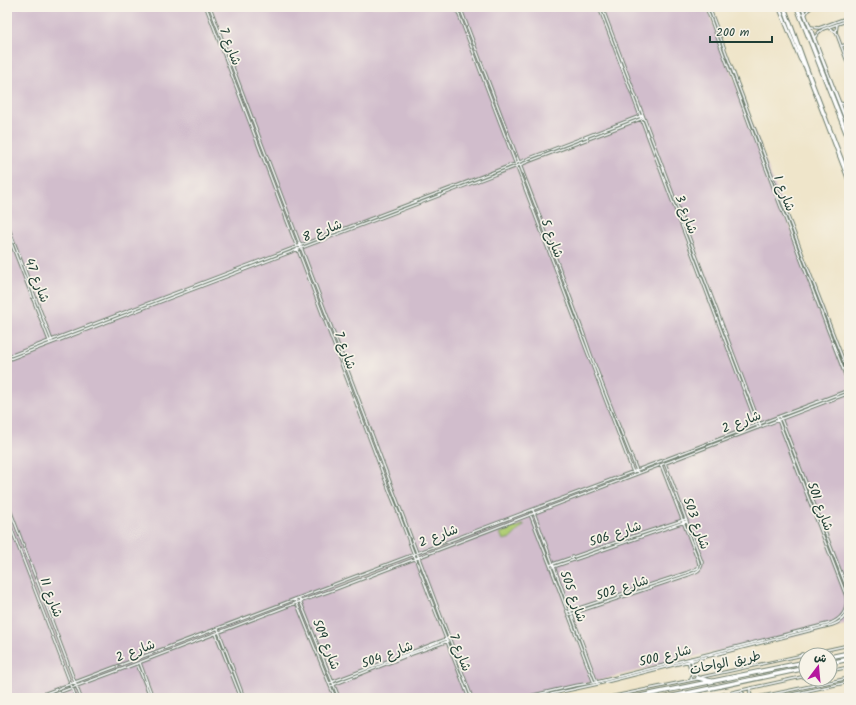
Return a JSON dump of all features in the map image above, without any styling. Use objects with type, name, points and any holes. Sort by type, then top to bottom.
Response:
[{"type":"highway","points":[[784,7],[849,180]]},
{"type":"highway","points":[[797,7],[823,69],[849,140]]},
{"type":"highway","points":[[838,655],[849,653]]},
{"type":"highway","points":[[838,662],[849,660]]},
{"type":"highway","name":"طريق الواحات","points":[[631,698],[798,664]]},
{"type":"highway","name":"طريق الواحات","points":[[664,698],[798,670]]},
{"type":"highway","points":[[698,678],[712,682]]},
{"type":"main road","points":[[779,7],[800,59],[805,66]]},
{"type":"main road","points":[[802,7],[814,38],[823,69],[849,128]]},
{"type":"street","name":"شارع 7","points":[[206,7],[469,698]]},
{"type":"street","name":"شارع 7","points":[[210,7],[472,698]]},
{"type":"street","name":"شارع 5","points":[[456,7],[634,475]]},
{"type":"street","name":"شارع 5","points":[[460,7],[638,473]]},
{"type":"street","name":"شارع 3","points":[[599,7],[760,428]]},
{"type":"street","name":"شارع 3","points":[[602,7],[619,58]]},
{"type":"street","name":"شارع 1","points":[[706,7],[849,385]]},
{"type":"street","name":"شارع 1","points":[[709,7],[849,375]]},
{"type":"street","points":[[805,7],[812,7]]},
{"type":"street","points":[[805,15],[812,7]]},
{"type":"street","points":[[809,27],[819,28],[849,17]]},
{"type":"street","points":[[814,38],[819,32],[849,20]]},
{"type":"street","points":[[837,25],[836,32],[849,67]]},
{"type":"street","points":[[829,28],[836,32]]},
{"type":"street","points":[[841,47],[849,44]]},
{"type":"street","points":[[838,102],[849,105]]},
{"type":"street","points":[[844,118],[849,111]]},
{"type":"street","name":"شارع 8","points":[[7,360],[642,117]]},
{"type":"street","name":"شارع 47","points":[[7,224],[51,342]]},
{"type":"street","name":"شارع 47","points":[[7,232],[51,342]]},
{"type":"street","points":[[568,301],[572,299]]},
{"type":"street","name":"شارع 8","points":[[7,357],[51,342]]},
{"type":"street","name":"شارع 2","points":[[33,698],[849,390]]},
{"type":"street","name":"شارع 2","points":[[44,698],[296,603],[332,591],[849,393]]},
{"type":"street","name":"شارع 501","points":[[779,417],[846,596],[844,612],[836,622]]},
{"type":"street","name":"شارع 501","points":[[780,420],[840,570],[849,597]]},
{"type":"street","name":"شارع 503","points":[[665,463],[702,562],[701,568],[695,572],[681,576]]},
{"type":"street","name":"شارع 503","points":[[661,465],[698,560],[699,566],[696,569],[681,576]]},
{"type":"street","name":"شارع 11","points":[[7,502],[81,698]]},
{"type":"street","name":"شارع 505","points":[[533,509],[568,615],[594,684]]},
{"type":"street","name":"شارع 505","points":[[530,514],[551,564]]},
{"type":"street","name":"شارع 11","points":[[7,517],[76,698]]},
{"type":"street","name":"شارع 506","points":[[551,564],[682,520],[686,520]]},
{"type":"street","name":"شارع 506","points":[[552,567],[683,523],[686,520]]},
{"type":"street","points":[[26,566],[30,564]]},
{"type":"street","name":"شارع 505","points":[[552,567],[597,683]]},
{"type":"street","name":"شارع 502","points":[[567,612],[662,580],[681,576]]},
{"type":"street","name":"شارع 502","points":[[568,615],[681,576]]},
{"type":"street","points":[[330,586],[332,591]]},
{"type":"street","name":"شارع 509","points":[[299,598],[338,698]]},
{"type":"street","name":"شارع 509","points":[[295,599],[335,698]]},
{"type":"street","points":[[836,622],[845,616],[849,605]]},
{"type":"street","name":"شارع 500","points":[[672,665],[691,658],[735,649],[836,622]]},
{"type":"street","points":[[217,628],[244,698]]},
{"type":"street","points":[[216,634],[241,698]]},
{"type":"street","name":"شارع 504","points":[[330,686],[449,638]]},
{"type":"street","name":"شارع 504","points":[[429,646],[450,641]]},
{"type":"street","name":"طريق الواحات","points":[[838,647],[849,645]]},
{"type":"street","name":"شارع 500","points":[[533,698],[689,662],[719,652]]},
{"type":"street","name":"طريق الواحات","points":[[605,698],[798,656]]},
{"type":"street","points":[[140,658],[152,698]]},
{"type":"street","points":[[691,658],[695,674],[698,678]]},
{"type":"street","points":[[688,659],[692,674],[691,680]]},
{"type":"street","points":[[137,664],[150,692]]},
{"type":"street","name":"شارع 504","points":[[329,683],[384,664]]},
{"type":"street","points":[[838,669],[849,667]]},
{"type":"street","points":[[706,698],[798,678]]},
{"type":"street","points":[[750,689],[752,698],[848,678],[848,682],[774,698]]},
{"type":"street","name":"شارع 500","points":[[521,698],[573,686],[594,684]]},
{"type":"street","points":[[740,691],[743,694],[743,698]]},
{"type":"shaded area","points":[[7,7],[707,7],[849,381],[849,624],[687,658],[598,681],[521,698],[7,698]]},
{"type":"green space","points":[[524,524],[511,538],[503,540],[500,533]]}]
